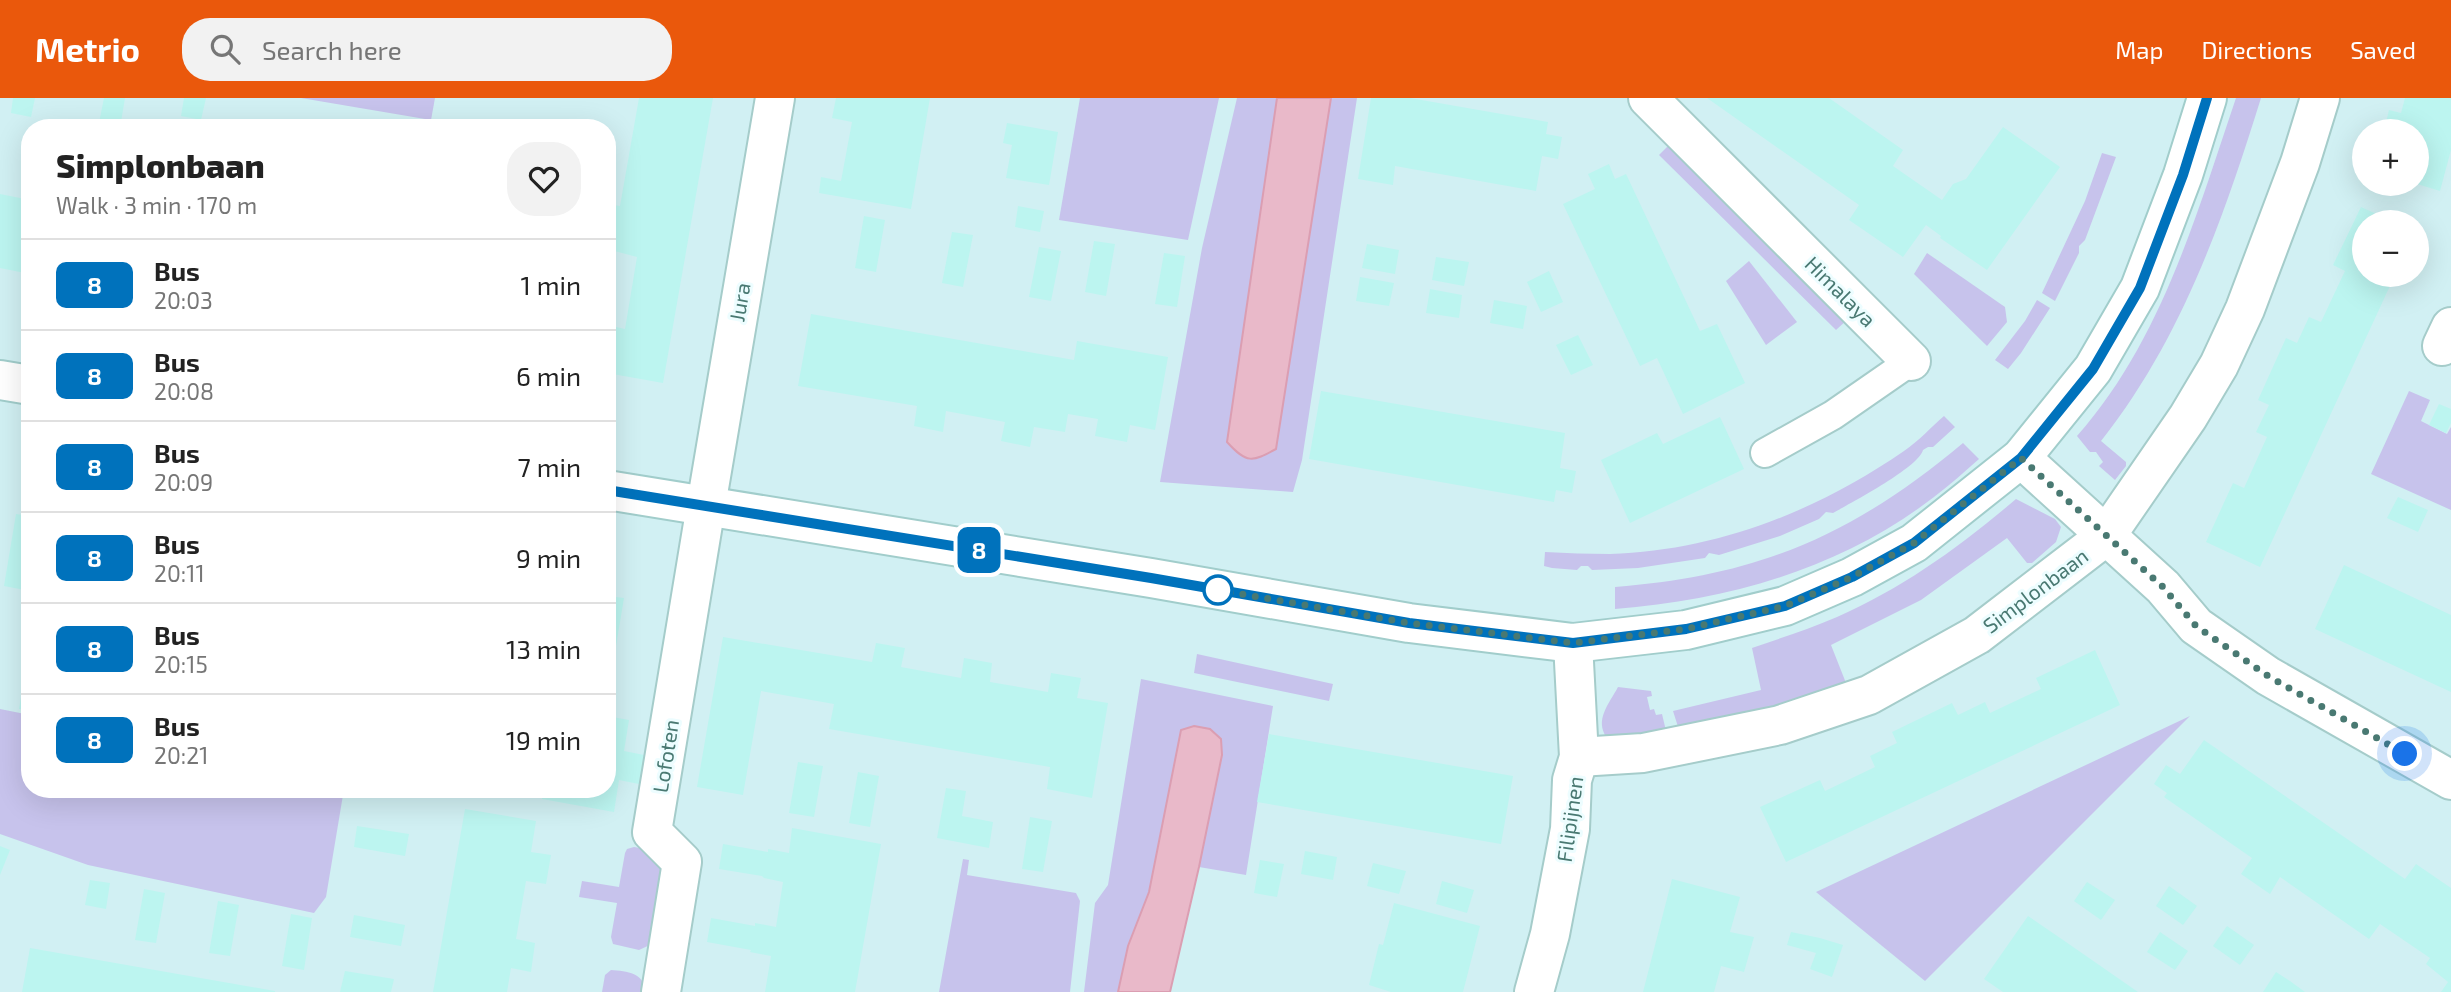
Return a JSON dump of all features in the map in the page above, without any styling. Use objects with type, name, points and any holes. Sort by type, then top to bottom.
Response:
[{"type":"street","name":"Jura","points":[[706,507],[775,98]]},
{"type":"street","name":"Himalaya","points":[[1648,98],[1911,361]]},
{"type":"street","points":[[616,492],[1409,623],[1573,643],[1686,629],[1785,606],[1852,577],[1914,543],[2021,458],[2093,369],[2140,288],[2183,175],[2207,98]]},
{"type":"street","name":"Simplonbaan","points":[[1579,757],[1643,753],[1766,728],[1869,695],[1977,635],[2106,536],[2188,417],[2219,365],[2245,309],[2300,163],[2320,98]]},
{"type":"street","points":[[0,380],[21,384]]},
{"type":"street","points":[[2021,458],[2163,587],[2196,626],[2268,676],[2451,780]]},
{"type":"street","name":"Lofoten","points":[[661,992],[682,862],[652,832],[706,507]]},
{"type":"street","name":"Filipijnen","points":[[1534,992],[1558,895],[1570,829],[1572,780],[1579,757],[1573,643]]},
{"type":"lane","name":"Himalaya","points":[[1765,453],[1833,415],[1911,361]]},
{"type":"shaded area","points":[[0,98],[2451,98],[2451,992],[0,992]]},
{"type":"shaded area","points":[[301,98],[435,98],[431,119]]},
{"type":"shaded area","points":[[1080,98],[1219,98],[1188,240],[1059,220]]},
{"type":"shaded area","points":[[1237,98],[1277,98],[1227,442],[1276,449],[1331,98],[1357,98],[1302,460],[1293,492],[1160,482],[1202,248]]},
{"type":"shaded area","points":[[1277,98],[1331,98],[1276,449],[1250,459],[1227,442]]},
{"type":"shaded area","points":[[2236,98],[2261,98],[2215,234],[2177,320],[2154,362],[2101,441],[2126,462],[2115,480],[2099,466],[2103,462],[2096,452],[2090,452],[2077,436],[2132,360],[2154,318],[2190,232]]},
{"type":"shaded area","points":[[1670,144],[1848,319],[1836,330],[1659,155]]},
{"type":"shaded area","points":[[2102,153],[2116,157],[2085,240],[2079,246],[2079,253],[2055,301],[2042,293],[2085,201]]},
{"type":"shaded area","points":[[1927,253],[2005,307],[2007,322],[1987,346],[1914,274]]},
{"type":"shaded area","points":[[1749,261],[1797,322],[1766,345],[1726,281]]},
{"type":"shaded area","points":[[2037,300],[2050,308],[2008,369],[1995,360],[2025,321]]},
{"type":"shaded area","points":[[2409,391],[2430,400],[2421,421],[2447,434],[2451,427],[2451,510],[2371,474]]},
{"type":"shaded area","points":[[1944,416],[1955,427],[1933,447],[1923,450],[1910,466],[1898,475],[1833,513],[1826,512],[1819,519],[1780,536],[1719,555],[1709,553],[1705,558],[1638,568],[1592,570],[1588,566],[1581,566],[1577,570],[1544,566],[1545,552],[1610,554],[1649,551],[1727,536],[1764,524],[1801,509],[1871,473],[1909,447]]},
{"type":"shaded area","points":[[1963,443],[1979,459],[1934,497],[1899,522],[1862,543],[1783,576],[1742,588],[1658,605],[1615,609],[1615,587],[1715,573],[1759,561],[1843,526],[1882,503]]},
{"type":"shaded area","points":[[2016,499],[2055,519],[2061,527],[2056,542],[2032,563],[2027,563],[2007,538],[1921,600],[1831,645],[1846,683],[1801,703],[1680,733],[1673,711],[1761,690],[1752,648],[1826,621],[1885,593],[1953,549]]},
{"type":"shaded area","points":[[1197,654],[1333,684],[1329,701],[1194,673]]},
{"type":"shaded area","points":[[1141,679],[1273,706],[1246,875],[1199,867],[1222,755],[1210,729],[1194,726],[1149,892],[1128,946],[1118,992],[1084,992],[1095,903],[1108,885]]},
{"type":"shaded area","points":[[1618,687],[1651,691],[1652,696],[1647,697],[1650,710],[1654,709],[1656,715],[1662,714],[1667,735],[1607,738],[1603,731],[1602,718]]},
{"type":"shaded area","points":[[0,709],[21,713],[21,798],[342,798],[326,897],[314,913],[88,865],[0,834]]},
{"type":"shaded area","points":[[2190,716],[1925,981],[1816,892]]},
{"type":"shaded area","points":[[1194,726],[1210,729],[1221,739],[1222,755],[1170,992],[1118,992],[1128,946],[1149,892],[1181,730]]},
{"type":"shaded area","points":[[634,847],[656,851],[664,856],[652,944],[639,950],[613,944],[611,937],[617,903],[579,897],[582,881],[619,887],[625,853],[627,849]]},
{"type":"shaded area","points":[[963,859],[969,860],[967,875],[1076,893],[1080,901],[1070,992],[939,992]]},
{"type":"shaded area","points":[[611,970],[634,974],[642,981],[645,992],[602,992],[605,975]]},
{"type":"building","points":[[13,98],[35,98],[31,117],[11,113]]},
{"type":"building","points":[[104,98],[125,98],[122,119],[100,119]]},
{"type":"building","points":[[184,98],[206,98],[201,119],[181,116]]},
{"type":"building","points":[[639,98],[713,98],[663,383],[616,375],[616,327],[625,329],[637,257],[616,251],[616,205],[620,206]]},
{"type":"building","points":[[836,98],[930,98],[911,209],[819,193],[821,177],[841,181],[852,122],[832,118]]},
{"type":"building","points":[[1371,98],[1410,98],[1548,122],[1546,134],[1562,137],[1558,159],[1542,156],[1536,191],[1395,166],[1393,185],[1358,179]]},
{"type":"building","points":[[1707,98],[1829,98],[1903,150],[1893,166],[1942,200],[1953,184],[1966,179],[2003,127],[2060,167],[1987,270],[1940,238],[1941,236],[1926,225],[1903,257],[1849,220],[1859,205]]},
{"type":"building","points":[[2405,98],[2451,98],[2451,150],[2440,191],[2429,188],[2429,119],[2387,119],[2389,110],[2401,113]]},
{"type":"building","points":[[1007,123],[1058,132],[1049,185],[1006,178],[1012,145],[1003,143]]},
{"type":"building","points":[[1609,164],[1615,179],[1626,174],[1700,331],[1717,324],[1745,383],[1683,414],[1657,358],[1640,366],[1563,204],[1595,189],[1588,174]]},
{"type":"building","points":[[0,194],[21,198],[21,272],[0,268]]},
{"type":"building","points":[[1018,206],[1044,211],[1040,232],[1015,227]]},
{"type":"building","points":[[864,216],[885,220],[876,272],[855,268]]},
{"type":"building","points":[[2352,226],[2352,287],[2389,287],[2260,567],[2206,542],[2233,483],[2244,488],[2267,437],[2256,432],[2269,405],[2258,400],[2286,338],[2297,343],[2309,317],[2321,322],[2345,271],[2333,265]]},
{"type":"building","points":[[952,232],[973,235],[963,287],[942,283]]},
{"type":"building","points":[[1094,241],[1115,244],[1106,296],[1085,292]]},
{"type":"building","points":[[1367,244],[1399,250],[1395,274],[1362,268]]},
{"type":"building","points":[[1039,247],[1061,251],[1051,301],[1029,297]]},
{"type":"building","points":[[1164,253],[1185,256],[1177,307],[1155,304]]},
{"type":"building","points":[[1436,257],[1469,262],[1464,286],[1432,280]]},
{"type":"building","points":[[1549,271],[1563,302],[1541,312],[1527,282]]},
{"type":"building","points":[[1360,277],[1394,283],[1389,306],[1356,301]]},
{"type":"building","points":[[1430,289],[1462,295],[1459,318],[1426,313]]},
{"type":"building","points":[[1494,300],[1527,306],[1523,329],[1490,323]]},
{"type":"building","points":[[811,314],[1074,360],[1077,341],[1168,357],[1155,430],[1130,425],[1127,442],[1095,436],[1098,419],[1068,414],[1065,432],[1034,427],[1030,447],[1001,441],[1005,422],[946,411],[943,432],[914,426],[917,406],[798,386]]},
{"type":"building","points":[[1578,335],[1593,365],[1571,375],[1556,345]]},
{"type":"building","points":[[1321,391],[1565,433],[1560,468],[1576,471],[1572,493],[1556,490],[1554,502],[1309,459]]},
{"type":"building","points":[[2439,404],[2451,409],[2451,423],[2446,433],[2429,425]]},
{"type":"building","points":[[1720,417],[1744,469],[1630,523],[1601,460],[1657,433],[1663,444]]},
{"type":"building","points":[[2398,497],[2428,510],[2418,532],[2387,518]]},
{"type":"building","points":[[16,514],[21,515],[21,589],[4,586]]},
{"type":"building","points":[[2344,565],[2451,615],[2451,692],[2315,629]]},
{"type":"building","points":[[616,597],[624,598],[616,646]]},
{"type":"building","points":[[723,637],[872,662],[876,643],[905,648],[901,667],[961,678],[964,658],[992,663],[990,682],[1048,692],[1051,673],[1081,678],[1077,698],[1108,703],[1092,798],[1047,789],[1050,767],[829,729],[834,704],[761,691],[743,795],[697,787]]},
{"type":"building","points":[[2095,650],[2120,705],[1786,862],[1760,807],[1820,780],[1825,791],[1875,767],[1870,756],[1897,743],[1892,732],[1952,703],[1958,715],[1985,702],[1990,713],[2041,689],[2036,678]]},
{"type":"building","points":[[616,718],[629,720],[624,751],[644,755],[639,784],[619,780],[614,812],[542,799],[616,798]]},
{"type":"building","points":[[1269,734],[1513,776],[1501,844],[1257,802]]},
{"type":"building","points":[[2204,740],[2405,879],[2416,864],[2451,888],[2451,992],[2441,992],[2448,982],[2426,964],[2430,958],[2380,924],[2369,939],[2280,877],[2270,894],[2241,874],[2252,858],[2164,797],[2167,793],[2154,784],[2166,765],[2180,774]]},
{"type":"building","points":[[798,762],[823,766],[814,817],[789,813]]},
{"type":"building","points":[[858,772],[879,776],[870,827],[849,823]]},
{"type":"building","points":[[946,788],[966,791],[962,816],[993,822],[989,848],[937,838]]},
{"type":"building","points":[[465,809],[536,821],[531,852],[551,855],[546,884],[526,881],[516,939],[535,943],[531,972],[511,968],[507,992],[433,992]]},
{"type":"building","points":[[1030,817],[1052,821],[1043,872],[1022,869]]},
{"type":"building","points":[[357,826],[409,834],[405,856],[354,847]]},
{"type":"building","points":[[792,828],[881,844],[855,992],[765,992],[771,956],[707,942],[711,918],[776,927],[783,882],[719,869],[723,844],[789,853]]},
{"type":"building","points":[[0,846],[10,850],[0,875]]},
{"type":"building","points":[[1305,851],[1337,857],[1333,880],[1301,874]]},
{"type":"building","points":[[1260,860],[1284,864],[1277,897],[1254,893]]},
{"type":"building","points":[[1373,863],[1406,871],[1399,894],[1367,886]]},
{"type":"building","points":[[1672,879],[1740,897],[1730,932],[1754,937],[1744,972],[1721,966],[1714,992],[1643,992]]},
{"type":"building","points":[[90,880],[110,883],[106,909],[85,905]]},
{"type":"building","points":[[1442,881],[1474,890],[1467,913],[1436,904]]},
{"type":"building","points":[[2087,882],[2115,900],[2101,920],[2074,901]]},
{"type":"building","points":[[2169,886],[2197,906],[2183,925],[2156,906]]},
{"type":"building","points":[[144,889],[165,893],[156,943],[135,940]]},
{"type":"building","points":[[218,901],[239,905],[230,956],[209,953]]},
{"type":"building","points":[[1394,903],[1480,926],[1463,992],[1391,992],[1369,985],[1379,944],[1383,945]]},
{"type":"building","points":[[291,914],[312,918],[304,970],[282,966]]},
{"type":"building","points":[[354,915],[405,925],[401,946],[350,937]]},
{"type":"building","points":[[2028,916],[2138,992],[2003,992],[1984,979]]},
{"type":"building","points":[[2227,926],[2254,945],[2240,965],[2213,946]]},
{"type":"building","points":[[1791,932],[1843,945],[1832,977],[1810,969],[1816,953],[1787,945]]},
{"type":"building","points":[[2160,932],[2188,951],[2175,970],[2147,952]]},
{"type":"building","points":[[30,948],[275,991],[275,992],[22,992]]},
{"type":"building","points":[[345,971],[394,979],[391,992],[340,992]]},
{"type":"building","points":[[2276,972],[2290,981],[2305,992],[2263,992]]},
{"type":"bus line","name":"8","points":[[616,492],[1151,578],[1409,623],[1573,643],[1686,629],[1785,606],[1852,577],[1914,543],[2021,458],[2093,369],[2140,288],[2183,175],[2207,98]]},
{"type":"route","points":[[1218,590],[1409,623],[1573,643],[1686,629],[1785,606],[1852,577],[1914,543],[2021,458],[2163,587],[2196,626],[2268,676],[2405,754]]}]
